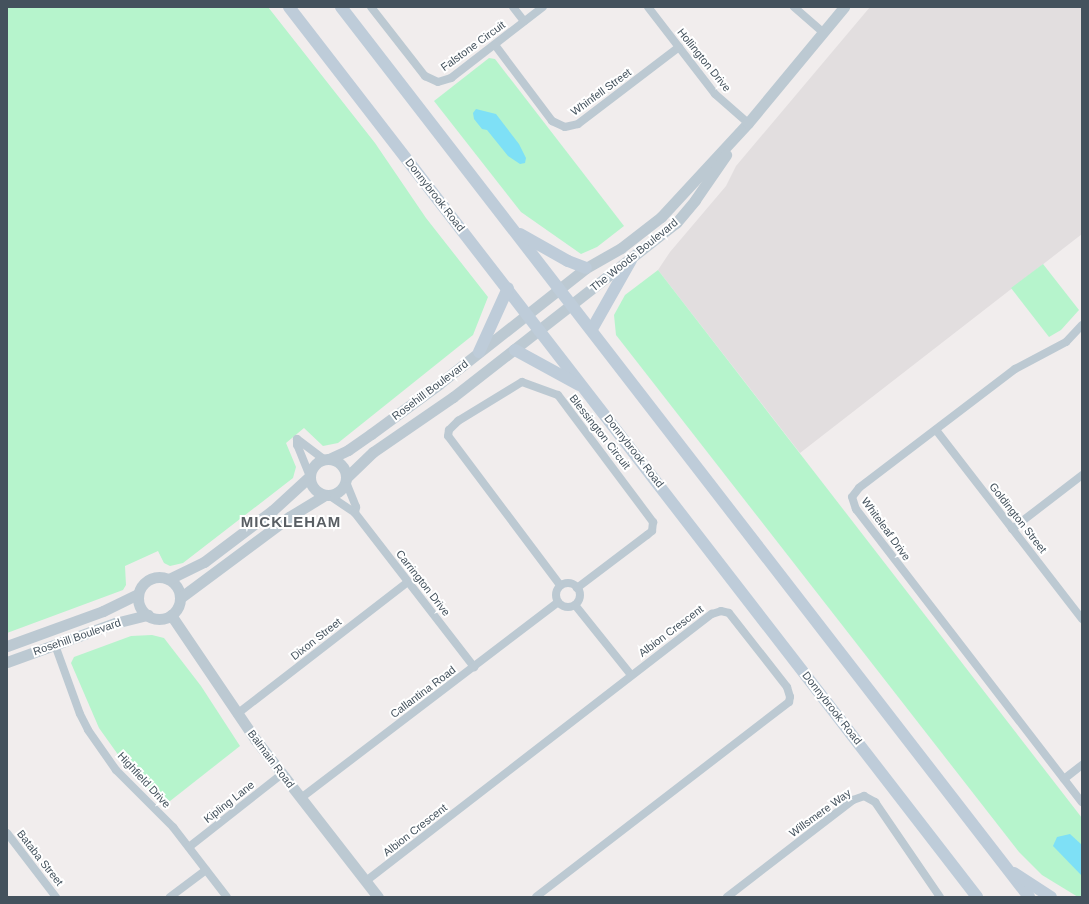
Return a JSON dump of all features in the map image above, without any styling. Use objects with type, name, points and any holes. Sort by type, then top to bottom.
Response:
[{"type":"main road","name":"Donnybrook Road","points":[[289,7],[508,288],[977,897]]},
{"type":"main road","points":[[341,7],[592,329],[1029,897]]},
{"type":"main road","points":[[515,231],[568,261],[586,268]]},
{"type":"main road","points":[[592,329],[631,260]]},
{"type":"main road","points":[[479,352],[508,288]]},
{"type":"main road","points":[[515,350],[585,388]]},
{"type":"main road","points":[[1006,868],[1051,897]]},
{"type":"street","name":"Falstone Circuit","points":[[371,7],[425,76],[435,82],[451,78],[543,7]]},
{"type":"street","points":[[513,7],[524,21]]},
{"type":"street","name":"Hollington Drive","points":[[648,7],[715,94],[748,123]]},
{"type":"street","points":[[794,7],[823,32]]},
{"type":"street","name":"The Woods Boulevard","points":[[527,314],[586,268],[621,248],[661,217],[748,123],[844,7]]},
{"type":"street","name":"Whinfell Street","points":[[495,45],[552,121],[565,127],[578,124],[679,48]]},
{"type":"street","name":"The Woods Boulevard","points":[[539,330],[631,260],[676,223],[695,200],[748,123]]},
{"type":"street","name":"Rosehill Boulevard","points":[[326,459],[348,450],[366,438],[527,314]]},
{"type":"street","name":"Whiteleaf Drive","points":[[1082,324],[1066,342],[1015,369],[859,488],[852,497],[852,502],[1082,802]]},
{"type":"street","name":"Rosehill Boulevard","points":[[346,480],[378,448],[453,397],[539,330]]},
{"type":"street","name":"Blessington Circuit","points":[[560,585],[448,436],[449,430],[458,420],[522,382],[558,396],[653,522],[652,531],[578,588]]},
{"type":"street","name":"Goldington Street","points":[[936,430],[1082,619]]},
{"type":"street","points":[[180,598],[288,517],[327,496],[338,492],[346,480],[340,464],[326,459],[297,439],[297,445],[313,488],[327,496]]},
{"type":"street","points":[[169,579],[204,562],[273,510],[309,476],[314,466],[326,459]]},
{"type":"street","points":[[1012,529],[1082,475]]},
{"type":"street","name":"Carrington Drive","points":[[346,480],[356,507],[356,513]]},
{"type":"street","name":"Carrington Drive","points":[[327,496],[356,513],[474,667]]},
{"type":"street","points":[[157,576],[169,579],[179,591],[180,598],[178,607],[171,615],[162,618],[148,615],[142,608],[138,594],[140,588],[149,579],[157,576]]},
{"type":"street","name":"Dixon Street","points":[[237,714],[408,582]]},
{"type":"street","points":[[571,583],[578,588],[580,595],[574,605],[566,607],[558,602],[556,592],[560,585],[571,583]]},
{"type":"street","name":"Rosehill Boulevard","points":[[7,646],[103,611],[138,594]]},
{"type":"street","name":"Callantina Road","points":[[300,798],[558,602]]},
{"type":"street","points":[[574,605],[631,675]]},
{"type":"street","name":"Albion Crescent","points":[[366,882],[631,675],[712,614],[724,612],[732,616],[787,687],[790,699],[774,715],[536,897]]},
{"type":"street","name":"Rosehill Boulevard","points":[[7,662],[115,623],[148,615]]},
{"type":"street","name":"Balmain Road","points":[[171,615],[237,714],[300,798],[378,897]]},
{"type":"street","name":"Highfield Drive","points":[[55,645],[80,714],[88,730],[116,770],[173,827],[227,897]]},
{"type":"street","points":[[1064,779],[1082,765]]},
{"type":"street","name":"Kipling Lane","points":[[189,847],[282,774]]},
{"type":"street","name":"Willsmere Way","points":[[727,897],[853,800],[864,796],[875,802],[940,897]]},
{"type":"street","name":"Bataba Street","points":[[7,833],[56,897]]},
{"type":"street","points":[[170,897],[206,870]]},
{"type":"shaded area","points":[[870,7],[1082,7],[1082,234],[800,453],[658,270],[670,252],[726,186],[736,166]]},
{"type":"green space","points":[[7,7],[268,7],[375,143],[426,218],[488,297],[473,335],[338,443],[323,446],[304,428],[286,443],[296,467],[293,478],[183,563],[170,566],[164,563],[158,551],[125,566],[126,585],[123,590],[7,633]]},
{"type":"green space","points":[[489,58],[495,59],[624,226],[597,247],[581,254],[521,212],[434,101]]},
{"type":"green space","points":[[1043,264],[1079,310],[1061,330],[1049,337],[1011,288]]},
{"type":"green space","points":[[658,270],[1082,818],[1082,896],[1078,897],[1042,875],[1019,852],[616,335],[614,315],[625,295]]},
{"type":"green space","points":[[152,635],[164,638],[201,686],[240,746],[165,805],[129,770],[99,728],[71,663],[74,657],[131,636]]},
{"type":"water","points":[[476,109],[496,114],[519,144],[526,158],[525,163],[520,164],[508,156],[487,130],[482,129],[474,119],[473,113]]},
{"type":"water","points":[[1070,834],[1082,845],[1082,876],[1053,846],[1057,837]]},
{"type":"district","name":"MICKLEHAM","points":[[291,522]]}]
